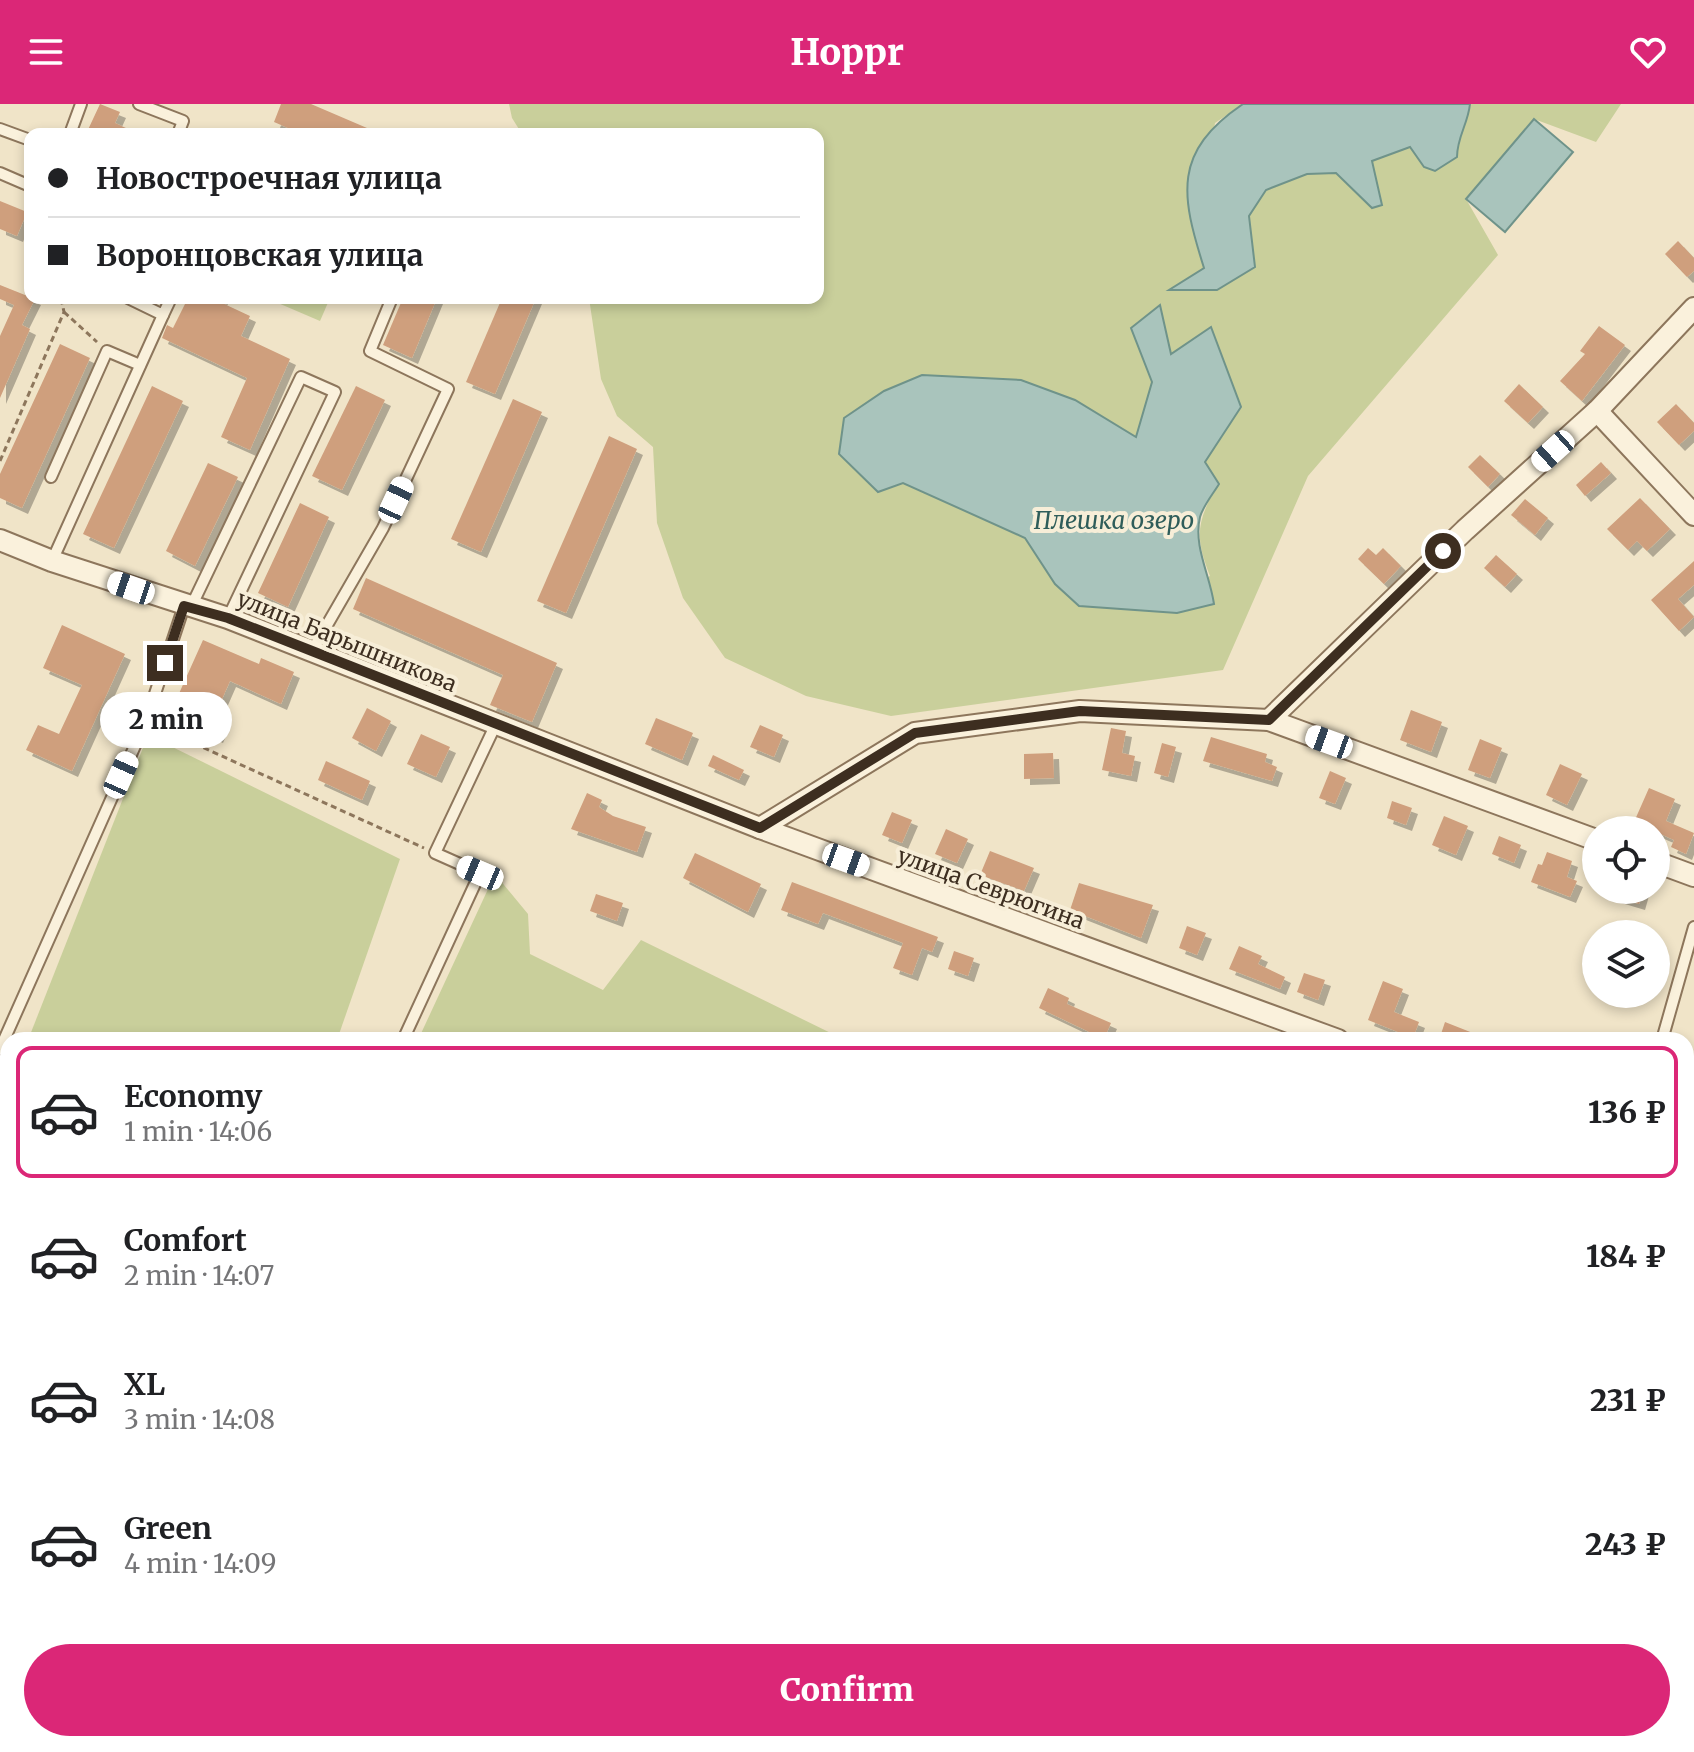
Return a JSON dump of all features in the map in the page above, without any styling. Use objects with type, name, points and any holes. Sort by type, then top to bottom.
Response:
[{"type":"street","points":[[1269,720],[1465,530],[1597,411],[1694,308]]},
{"type":"street","points":[[1597,411],[1694,515]]},
{"type":"street","name":"улица Барышникова","points":[[2,547],[228,618],[495,726]]},
{"type":"street","points":[[760,828],[915,733],[1080,711],[1269,720],[1582,835]]},
{"type":"street","name":"улица Севрюгина","points":[[495,726],[760,828],[1316,1032]]},
{"type":"street","points":[[1670,867],[1694,876]]},
{"type":"lane","points":[[72,128],[81,104]]},
{"type":"lane","points":[[139,104],[183,121],[180,128]]},
{"type":"lane","points":[[0,129],[24,138]]},
{"type":"lane","points":[[0,173],[24,183]]},
{"type":"lane","points":[[140,304],[163,315]]},
{"type":"lane","points":[[52,561],[168,304]]},
{"type":"lane","points":[[312,651],[383,528],[448,389],[370,351],[390,304]]},
{"type":"lane","points":[[51,477],[107,351],[140,365]]},
{"type":"lane","points":[[8,1032],[146,721],[187,607],[301,377],[335,392],[228,618]]},
{"type":"lane","points":[[407,1032],[480,873],[435,853],[495,726]]},
{"type":"lane","points":[[1664,1032],[1694,927]]},
{"type":"path","points":[[0,461],[64,312],[62,304]]},
{"type":"path","points":[[64,312],[107,351]]},
{"type":"path","points":[[146,721],[435,853]]},
{"type":"green space","points":[[509,104],[1243,104],[1215,123],[1195,240],[1204,269],[1183,283],[1255,267],[1248,216],[1266,190],[1307,174],[1336,173],[1372,208],[1382,205],[1371,161],[1410,147],[1424,167],[1435,170],[1457,157],[1470,104],[1621,104],[1596,142],[1534,119],[1466,199],[1498,255],[1308,476],[1223,670],[891,716],[806,696],[725,658],[683,598],[657,523],[653,447],[617,416],[601,379],[590,304],[824,304],[824,128],[518,128]],"holes":[[[1160,306],[1170,354],[1212,328],[1205,462],[1218,483],[1200,529],[1202,550],[1210,576],[1142,610],[1079,606],[1055,584],[1026,538],[903,483],[1075,400],[1136,437],[1152,382],[1131,328]]]},
{"type":"green space","points":[[280,304],[327,304],[320,321]]},
{"type":"green space","points":[[148,735],[400,859],[340,1032],[31,1032]]},
{"type":"green space","points":[[495,874],[528,914],[530,954],[603,990],[641,940],[829,1032],[422,1032]]},
{"type":"water","points":[[1243,104],[1470,104],[1457,157],[1435,171],[1424,167],[1410,147],[1372,161],[1382,205],[1372,208],[1336,173],[1307,174],[1266,190],[1249,216],[1255,267],[1217,290],[1169,290],[1204,268],[1190,218],[1188,177],[1193,158],[1220,122]]},
{"type":"water","points":[[1534,119],[1573,152],[1505,232],[1466,199]]},
{"type":"water","name":"Плешка озеро","points":[[1160,305],[1171,354],[1211,327],[1241,407],[1205,462],[1219,484],[1203,509],[1198,528],[1200,550],[1214,604],[1177,613],[1079,606],[1055,584],[1025,538],[903,483],[878,492],[839,454],[844,418],[884,391],[922,375],[1021,380],[1075,400],[1136,437],[1152,382],[1131,328]]},
{"type":"building","points":[[100,104],[120,112],[115,123],[126,128],[89,128]]},
{"type":"building","points":[[281,104],[311,104],[367,128],[288,128],[274,122]]},
{"type":"building","points":[[0,201],[24,211],[17,236],[0,229]]},
{"type":"building","points":[[1678,241],[1694,258],[1694,271],[1687,277],[1665,254]]},
{"type":"building","points":[[0,285],[24,295],[24,304],[32,304],[22,325],[30,329],[0,398],[0,336],[14,305],[0,299]]},
{"type":"building","points":[[185,304],[224,304],[250,316],[241,336],[290,359],[250,450],[221,437],[247,378],[162,338],[167,325],[173,328]]},
{"type":"building","points":[[400,304],[434,304],[412,358],[383,345]]},
{"type":"building","points":[[499,304],[533,304],[495,394],[466,382]]},
{"type":"building","points":[[1599,326],[1625,345],[1582,401],[1560,381],[1585,354],[1580,351]]},
{"type":"building","points":[[60,344],[90,358],[22,508],[0,498],[0,474]]},
{"type":"building","points":[[1519,384],[1543,407],[1528,423],[1504,401]]},
{"type":"building","points":[[152,386],[183,401],[114,548],[83,534]]},
{"type":"building","points":[[356,386],[385,400],[342,490],[312,476]]},
{"type":"building","points":[[513,399],[542,412],[481,552],[451,539]]},
{"type":"building","points":[[1676,404],[1694,423],[1694,431],[1679,445],[1657,422]]},
{"type":"building","points":[[609,436],[637,449],[566,613],[537,601]]},
{"type":"building","points":[[1480,455],[1500,474],[1488,487],[1468,467]]},
{"type":"building","points":[[1601,462],[1611,473],[1585,496],[1576,485]]},
{"type":"building","points":[[208,463],[238,477],[195,566],[166,551]]},
{"type":"building","points":[[1640,498],[1670,529],[1647,551],[1637,541],[1628,550],[1607,529]]},
{"type":"building","points":[[1525,499],[1548,518],[1535,535],[1511,515]]},
{"type":"building","points":[[300,503],[329,517],[288,607],[258,593]]},
{"type":"building","points":[[1368,548],[1376,555],[1383,548],[1401,566],[1384,584],[1358,559]]},
{"type":"building","points":[[1496,555],[1517,574],[1505,587],[1484,568]]},
{"type":"building","points":[[1694,561],[1694,585],[1678,599],[1694,617],[1679,631],[1651,600]]},
{"type":"building","points":[[366,578],[557,663],[532,722],[490,705],[503,675],[353,609]]},
{"type":"building","points":[[62,625],[125,654],[72,771],[26,750],[38,725],[59,734],[82,685],[43,668]]},
{"type":"building","points":[[203,640],[259,664],[261,658],[294,672],[281,704],[230,681],[215,715],[225,719],[217,737],[162,712],[170,694],[177,698]]},
{"type":"building","points":[[367,708],[391,721],[376,751],[352,738]]},
{"type":"building","points":[[1411,710],[1442,722],[1431,752],[1400,740]]},
{"type":"building","points":[[656,718],[693,733],[682,760],[645,744]]},
{"type":"building","points":[[760,725],[783,735],[774,757],[750,747]]},
{"type":"building","points":[[1111,728],[1126,731],[1122,753],[1135,756],[1131,776],[1102,770]]},
{"type":"building","points":[[421,734],[450,747],[436,777],[407,764]]},
{"type":"building","points":[[1211,737],[1267,754],[1265,762],[1277,767],[1272,781],[1203,761]]},
{"type":"building","points":[[1480,739],[1502,748],[1490,778],[1468,770]]},
{"type":"building","points":[[1162,743],[1176,747],[1168,777],[1154,773]]},
{"type":"building","points":[[1053,753],[1054,778],[1024,779],[1024,754]]},
{"type":"building","points":[[713,755],[744,770],[739,780],[708,766]]},
{"type":"building","points":[[326,761],[370,781],[362,800],[318,780]]},
{"type":"building","points":[[1560,764],[1582,774],[1567,805],[1546,795]]},
{"type":"building","points":[[1330,771],[1346,778],[1335,804],[1319,798]]},
{"type":"building","points":[[1649,788],[1675,799],[1668,816],[1637,816]]},
{"type":"building","points":[[587,793],[602,800],[599,807],[613,816],[646,827],[637,852],[571,829]]},
{"type":"building","points":[[1392,801],[1412,808],[1406,825],[1387,818]]},
{"type":"building","points":[[892,812],[912,820],[902,843],[882,835]]},
{"type":"building","points":[[1444,816],[1468,826],[1456,855],[1432,845]]},
{"type":"building","points":[[1670,823],[1694,833],[1686,854],[1671,847],[1674,840],[1670,838]]},
{"type":"building","points":[[946,829],[968,839],[957,863],[935,854]]},
{"type":"building","points":[[1499,836],[1521,845],[1514,863],[1492,854]]},
{"type":"building","points":[[990,851],[1034,868],[1024,891],[980,875]]},
{"type":"building","points":[[1547,852],[1572,861],[1567,877],[1577,881],[1570,897],[1531,882]]},
{"type":"building","points":[[695,853],[761,884],[748,912],[683,878]]},
{"type":"building","points":[[792,882],[938,937],[932,952],[922,948],[912,975],[893,968],[903,943],[823,913],[818,924],[781,910]]},
{"type":"building","points":[[1079,883],[1153,905],[1141,938],[1070,910]]},
{"type":"building","points":[[596,894],[623,903],[617,921],[590,911]]},
{"type":"building","points":[[1187,926],[1206,933],[1197,955],[1179,948]]},
{"type":"building","points":[[1239,946],[1262,956],[1258,964],[1285,977],[1280,989],[1229,969]]},
{"type":"building","points":[[954,951],[974,958],[968,976],[948,969]]},
{"type":"building","points":[[1304,973],[1325,980],[1318,1000],[1297,992]]},
{"type":"building","points":[[1383,981],[1403,989],[1394,1012],[1419,1022],[1415,1032],[1398,1032],[1368,1020]]},
{"type":"building","points":[[1048,988],[1069,998],[1067,1004],[1111,1023],[1107,1032],[1089,1032],[1039,1008]]},
{"type":"building","points":[[1445,1022],[1470,1032],[1442,1032]]},
{"type":"route","points":[[165,663],[184,606],[228,618],[495,726],[760,828],[915,733],[1080,711],[1269,720],[1443,551]]}]
